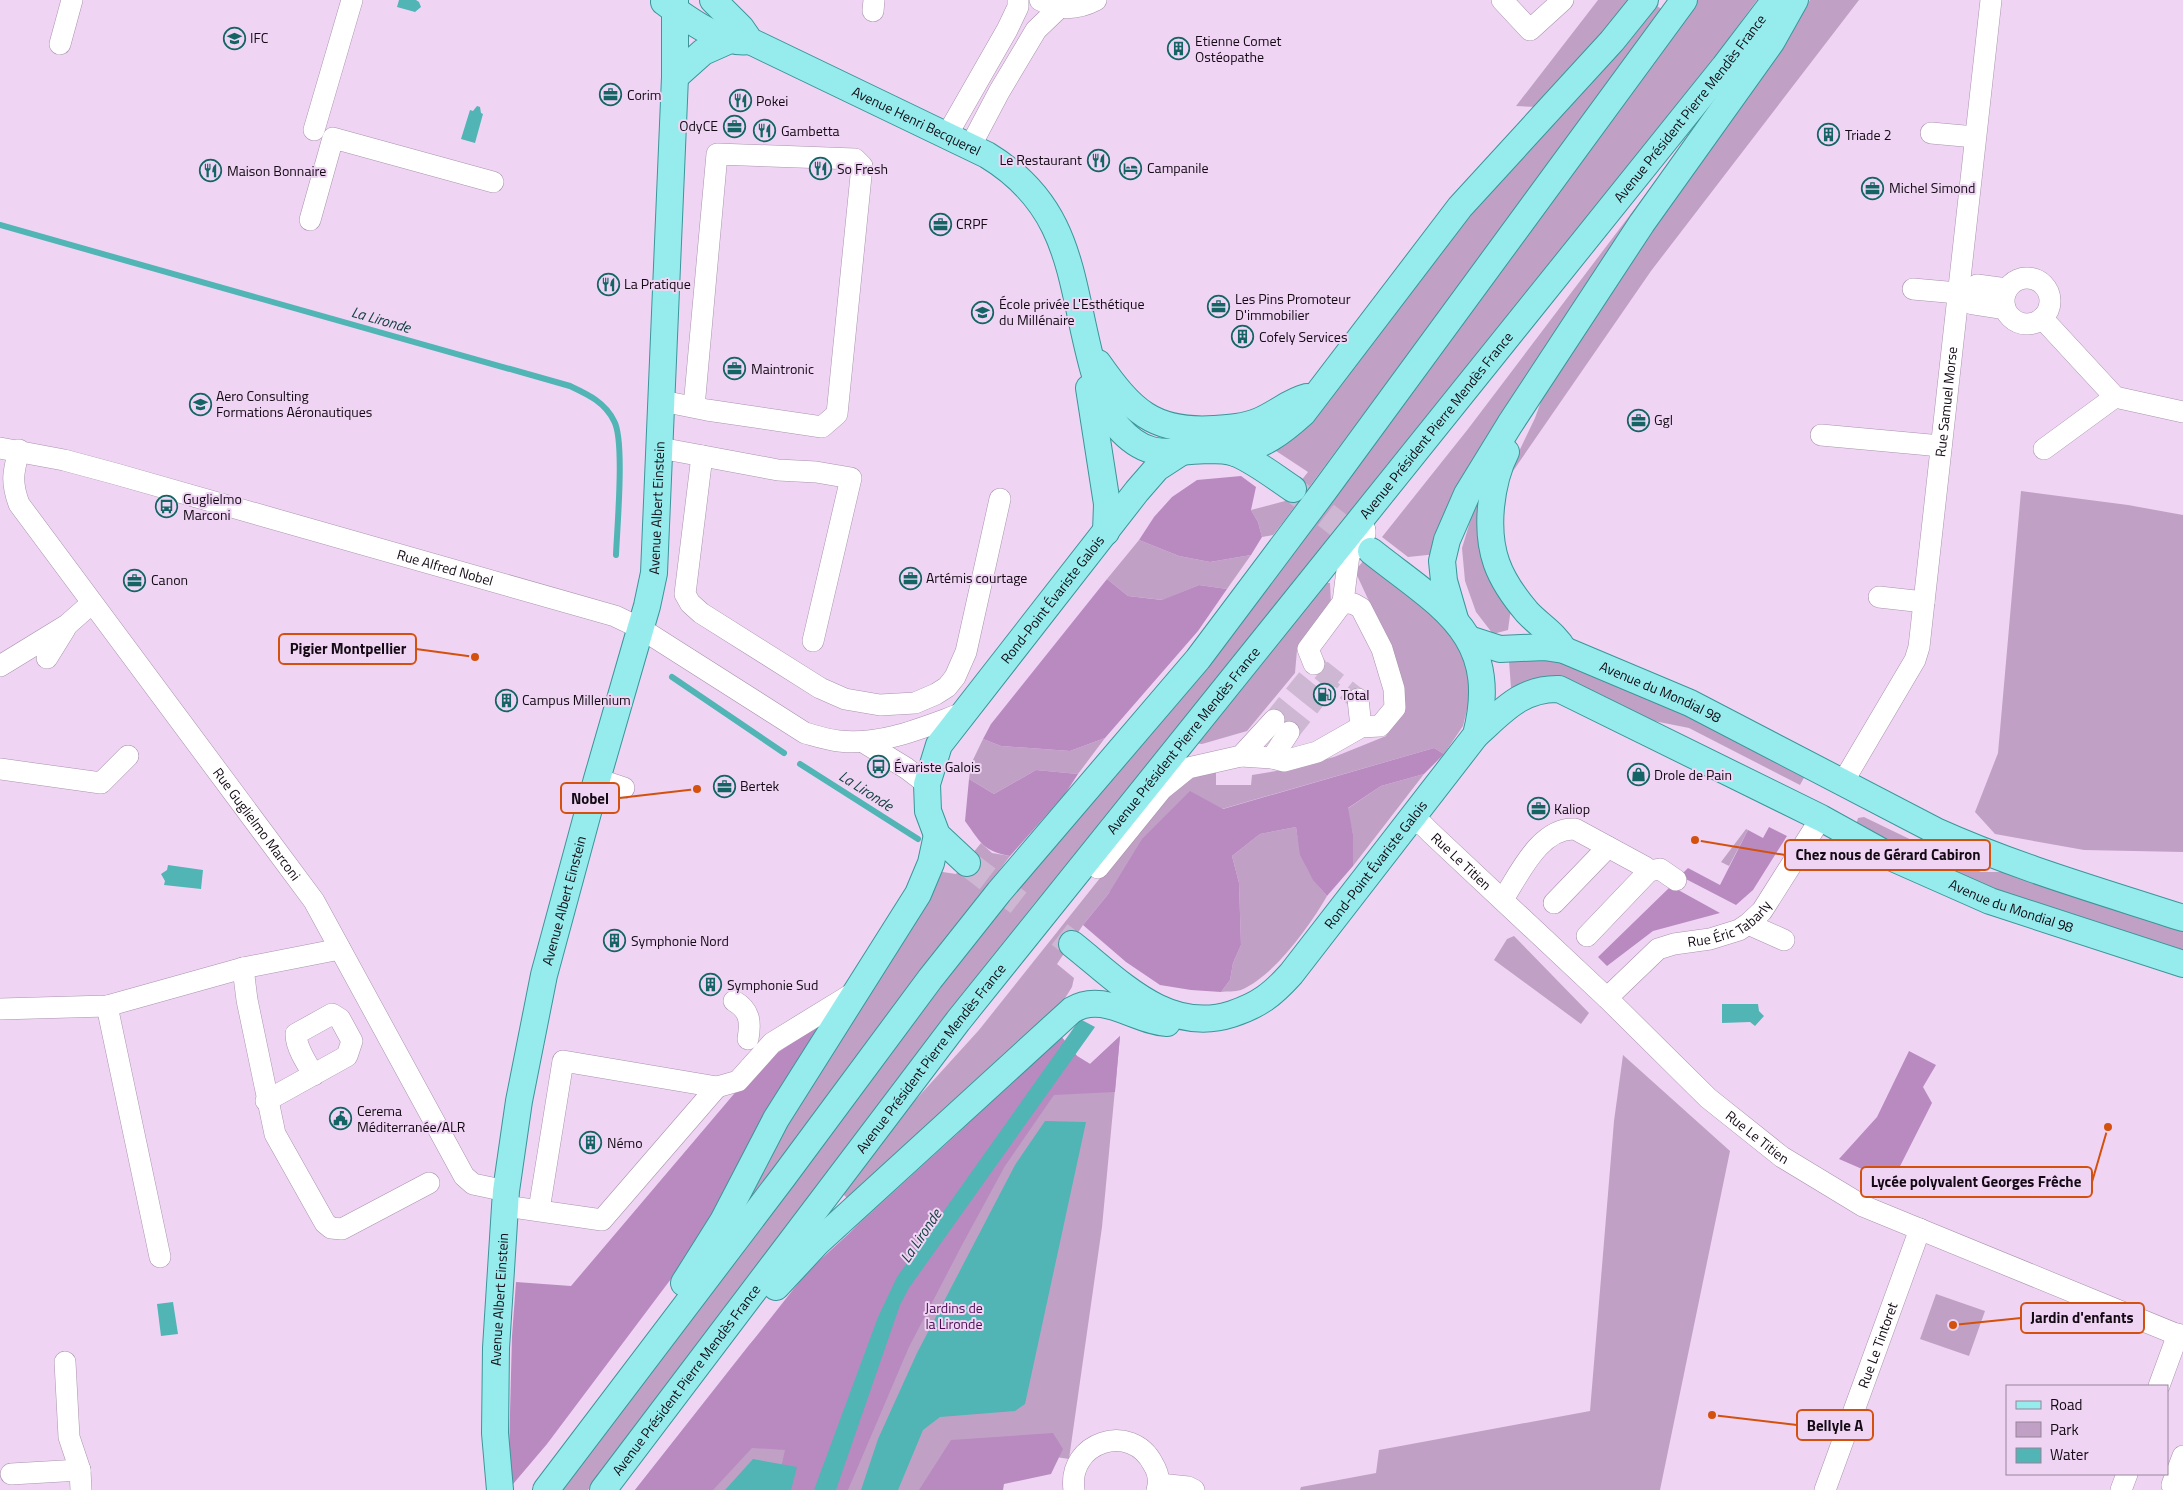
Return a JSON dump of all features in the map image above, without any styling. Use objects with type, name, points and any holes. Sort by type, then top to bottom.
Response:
[{"type":"main road","name":"Avenue Henri Becquerel","points":[[713,0],[742,28],[740,41]]},
{"type":"main road","points":[[1234,453],[1252,449],[1284,431],[1303,413],[1460,207],[1612,41],[1645,0]]},
{"type":"main road","points":[[546,1490],[676,1320],[930,979],[998,892],[1198,660],[1684,0]]},
{"type":"main road","name":"Avenue Président Pierre Mendès France","points":[[603,1490],[958,1021],[1366,515],[1724,67],[1775,0]]},
{"type":"main road","points":[[1462,629],[1444,581],[1442,561],[1447,540],[1467,494],[1510,424],[1642,223],[1772,41],[1795,0]]},
{"type":"main road","name":"Avenue Henri Becquerel","points":[[670,3],[691,21],[740,41],[947,136],[1009,169],[1041,202],[1054,224],[1070,268],[1087,347],[1102,402],[1116,426],[1130,440],[1145,448],[1167,454],[1180,453]]},
{"type":"main road","name":"Avenue Albert Einstein","points":[[500,1490],[495,1414],[496,1348],[505,1198],[519,1101],[536,1010],[654,573],[675,77],[670,3]]},
{"type":"main road","points":[[675,77],[703,52],[740,41]]},
{"type":"main road","name":"Avenue Henri Becquerel","points":[[1087,347],[1089,392],[1107,504],[1106,532]]},
{"type":"main road","points":[[1087,347],[1113,385],[1135,409],[1158,424],[1194,430],[1233,428],[1258,422],[1299,399],[1318,394]]},
{"type":"main road","points":[[1510,424],[1510,445],[1501,461],[1492,499],[1489,528],[1492,551],[1500,573],[1512,594],[1529,614],[1559,640],[1564,650]]},
{"type":"main road","name":"Rond-Point Évariste Galois","points":[[967,863],[937,835],[928,811],[926,784],[939,745],[1136,491],[1157,468],[1180,453],[1218,450],[1234,453],[1293,489]]},
{"type":"main road","name":"Rond-Point Évariste Galois","points":[[1072,944],[1148,1003],[1176,1016],[1196,1020],[1221,1017],[1243,1010],[1260,1003],[1276,991],[1410,822],[1476,735],[1482,714],[1482,678],[1478,659],[1462,629],[1371,551]]},
{"type":"main road","name":"Avenue du Mondial 98","points":[[1462,629],[1500,649],[1544,648],[1564,650],[1616,670],[1690,703],[1936,832],[2004,860],[2183,918]]},
{"type":"main road","name":"Avenue du Mondial 98","points":[[1476,735],[1515,701],[1532,692],[1544,689],[1559,689],[1821,818],[1895,859],[1990,901],[2183,964]]},
{"type":"main road","points":[[1821,818],[1843,782]]},
{"type":"main road","points":[[676,1320],[675,1297],[723,1221],[776,1119],[860,990],[918,894],[931,863],[937,835]]},
{"type":"main road","points":[[749,1298],[767,1297],[817,1243],[1072,1010],[1081,1004],[1091,1002],[1119,1008],[1147,1020],[1164,1024],[1196,1020]]},
{"type":"street","points":[[60,44],[72,0]]},
{"type":"street","points":[[314,130],[352,0]]},
{"type":"street","points":[[947,136],[1007,30],[1018,7],[1018,0]]},
{"type":"street","points":[[1040,0],[1060,7],[1074,8],[1096,0]]},
{"type":"street","points":[[1502,0],[1530,30],[1563,0]]},
{"type":"street","name":"Rue Samuel Morse","points":[[1843,782],[1915,660],[1920,648],[1942,446],[1955,293],[1991,0]]},
{"type":"street","points":[[970,147],[999,92],[1036,30],[1060,7]]},
{"type":"street","points":[[1931,133],[1975,137]]},
{"type":"street","points":[[310,220],[333,138],[493,182]]},
{"type":"street","points":[[662,401],[694,407],[822,427],[837,414],[862,166],[855,159],[717,154],[694,407]]},
{"type":"street","points":[[2024,278],[2038,281],[2044,285],[2049,298],[2049,305],[2042,318],[2030,323],[2018,322],[2012,318],[2006,299],[2013,282],[2024,278]]},
{"type":"street","points":[[1913,289],[1955,293],[1977,285],[2006,299]]},
{"type":"street","points":[[2042,318],[2115,398],[2183,412]]},
{"type":"street","points":[[2044,449],[2115,398]]},
{"type":"street","points":[[1822,435],[1942,446]]},
{"type":"street","points":[[660,448],[778,470],[816,472],[851,478],[813,641]]},
{"type":"street","name":"Rue Alfred Nobel","points":[[9,449],[64,460],[157,485],[615,616],[640,628],[805,733],[837,741],[865,742],[914,731],[964,712]]},
{"type":"street","name":"Rue Guglielmo Marconi","points":[[9,449],[13,472],[13,488],[19,504],[314,901],[464,1176],[473,1184],[539,1210],[602,1220],[717,1087]]},
{"type":"street","points":[[702,456],[685,594],[690,602],[701,613],[820,688],[845,699],[880,705],[915,703],[947,687],[955,677],[966,652],[1000,499]]},
{"type":"street","points":[[778,470],[791,477],[834,488]]},
{"type":"street","points":[[1314,664],[1308,649],[1343,602],[1349,555],[1365,534],[1366,515]]},
{"type":"street","points":[[1879,597],[1924,602]]},
{"type":"street","points":[[958,1021],[1008,975],[1162,789],[1188,768],[1241,756],[1284,760],[1317,752],[1361,727],[1380,726],[1395,708],[1394,689],[1382,649],[1361,608],[1354,604],[1343,602]]},
{"type":"street","points":[[0,666],[67,625],[92,603]]},
{"type":"street","points":[[47,658],[67,625]]},
{"type":"street","points":[[1358,699],[1361,727]]},
{"type":"street","points":[[1241,756],[1282,726],[1272,758]]},
{"type":"street","points":[[865,742],[906,768],[926,784]]},
{"type":"street","points":[[0,769],[101,783],[128,756]]},
{"type":"street","points":[[597,779],[624,788]]},
{"type":"street","name":"Rue Éric Tabarly","points":[[1607,998],[1658,949],[1674,944],[1710,939],[1739,930],[1748,924],[1762,911],[1821,818]]},
{"type":"street","name":"Rue Le Titien","points":[[1410,822],[1423,825],[1607,998],[1708,1098],[1782,1157],[1864,1206],[2181,1336]]},
{"type":"street","points":[[1503,899],[1528,858],[1560,831],[1566,829],[1575,829],[1646,867],[1650,872]]},
{"type":"street","points":[[1554,903],[1608,847]]},
{"type":"street","points":[[1588,936],[1650,872],[1660,869],[1676,880]]},
{"type":"street","points":[[1748,924],[1784,940]]},
{"type":"street","points":[[0,1009],[107,1006],[243,968],[340,949]]},
{"type":"street","points":[[243,968],[247,1000],[266,1101],[275,1134],[325,1223],[331,1228],[342,1230],[429,1184]]},
{"type":"street","points":[[539,1210],[562,1061],[717,1087],[738,1081],[772,1043],[860,990]]},
{"type":"street","points":[[734,1001],[743,1006],[749,1017],[748,1039]]},
{"type":"street","points":[[107,1006],[160,1256]]},
{"type":"street","points":[[266,1101],[314,1076]]},
{"type":"street","name":"Rue Le Tintoret","points":[[1825,1490],[1920,1229]]},
{"type":"street","points":[[2159,1385],[2181,1336]]},
{"type":"street","points":[[11,1474],[80,1480],[69,1437],[65,1362]]},
{"type":"street","points":[[1074,1490],[1075,1470],[1082,1457],[1100,1443],[1114,1440],[1125,1441],[1139,1447],[1149,1456],[1157,1471],[1158,1487],[1194,1490]]},
{"type":"street","points":[[2176,1490],[2172,1485],[2183,1456]]},
{"type":"street","points":[[2121,1490],[2127,1475]]},
{"type":"green space","points":[[1598,0],[1635,0],[1536,107],[1516,106]]},
{"type":"green space","points":[[1695,0],[1757,0],[1609,190],[1012,933],[588,1490],[559,1490],[873,1075]]},
{"type":"green space","points":[[1810,0],[1859,0],[1651,271],[1502,487],[1535,418],[1551,374],[1780,49]]},
{"type":"green space","points":[[1657,6],[1663,10],[1284,521],[1273,535],[1262,537],[1258,522],[1251,510],[1285,501],[1308,472],[1270,447],[1469,210]]},
{"type":"green space","points":[[1739,71],[1437,554],[1408,557],[1382,537],[1468,429]]},
{"type":"green space","points":[[1480,489],[1511,608],[1508,630],[1493,634],[1476,612],[1465,581],[1462,548]]},
{"type":"green space","points":[[2021,491],[2128,505],[2183,515],[2183,852],[2084,850],[1995,834],[1975,812],[1998,753]]},
{"type":"green space","points":[[1139,540],[1179,556],[1210,562],[1251,555],[1227,589],[1199,585],[1163,600],[1128,596],[1107,579]]},
{"type":"green space","points":[[1364,560],[1447,628],[1464,656],[1471,693],[1463,726],[1444,754],[1434,748],[1222,809],[1207,801],[1109,893],[1083,925],[1057,964],[1074,978],[1072,987],[1062,1003],[850,1201],[843,1194],[910,1106],[979,1030],[1151,814],[1187,780],[1216,770],[1216,785],[1251,785],[1252,775],[1288,769],[1334,757],[1386,736],[1402,707],[1393,653],[1355,571]]},
{"type":"green space","points":[[1324,583],[1330,583],[1331,603],[1297,650],[1295,673],[1247,731],[1202,744],[1194,743]]},
{"type":"green space","points":[[1542,657],[1590,669],[1806,774],[1800,785],[1689,728],[1654,721],[1581,686],[1540,678],[1511,688],[1509,661]]},
{"type":"green space","points":[[1105,738],[1078,774],[1036,770],[994,794],[969,779],[971,764],[983,739],[1001,746],[1070,751]]},
{"type":"green space","points":[[1424,774],[1353,866],[1353,834],[1347,809],[1381,786]]},
{"type":"green space","points":[[1864,817],[1981,872],[2009,872],[2183,929],[2183,954],[1967,882],[1856,825],[1858,818]]},
{"type":"green space","points":[[1296,827],[1305,864],[1314,880],[1327,896],[1311,922],[1290,949],[1266,973],[1254,983],[1241,990],[1221,992],[1230,980],[1233,963],[1241,945],[1239,883],[1232,856],[1260,834]]},
{"type":"green space","points":[[1746,829],[1748,830],[1729,866],[1721,862]]},
{"type":"green space","points":[[981,843],[992,853],[1010,856],[749,1204],[745,1201],[780,1132],[936,871],[956,874]]},
{"type":"green space","points":[[1514,936],[1589,1013],[1581,1024],[1494,960],[1507,939]]},
{"type":"green space","name":"Jardins de la Lironde","points":[[1060,1035],[1077,1056],[1090,1064],[1120,1036],[1102,1227],[1069,1459],[983,1446],[972,1490],[635,1490],[749,1345],[861,1221],[955,1136]]},
{"type":"green space","points":[[1623,1055],[1730,1151],[1660,1490],[1300,1490],[1301,1487],[1376,1473],[1379,1450],[1590,1411],[1614,1121]]},
{"type":"green space","points":[[1936,1294],[1985,1311],[1969,1356],[1920,1339]]},
{"type":"shaded area","points":[[1241,476],[1256,487],[1251,510],[1258,522],[1262,537],[1251,555],[1210,562],[1179,556],[1139,540],[1154,517],[1172,497],[1197,480]]},
{"type":"shaded area","points":[[1107,579],[1128,596],[1162,600],[1199,585],[1227,589],[1198,631],[1105,738],[1070,751],[1001,746],[983,739],[991,724]]},
{"type":"shaded area","points":[[1434,748],[1444,754],[1424,774],[1381,786],[1348,808],[1353,834],[1353,866],[1327,896],[1313,880],[1300,855],[1296,827],[1260,834],[1232,856],[1239,883],[1241,945],[1233,963],[1230,980],[1221,992],[1160,985],[1126,962],[1083,925],[1109,893],[1142,839],[1190,791],[1223,809]]},
{"type":"shaded area","points":[[1036,770],[1078,774],[1065,794],[1010,856],[988,849],[965,821],[969,779],[994,794]]},
{"type":"shaded area","points":[[1769,827],[1787,836],[1753,890],[1736,905],[1680,876],[1688,868],[1720,885],[1748,830],[1763,838]]},
{"type":"shaded area","points":[[1671,886],[1720,913],[1653,931],[1607,966],[1598,957]]},
{"type":"shaded area","points":[[824,1020],[698,1243],[547,1444],[508,1490],[512,1336],[516,1282],[571,1286],[756,1068]]},
{"type":"shaded area","points":[[1060,1035],[1077,1056],[1090,1064],[1120,1036],[1115,1092],[1054,1095],[1005,1166],[909,1347],[848,1490],[776,1490],[785,1450],[752,1448],[713,1490],[635,1490],[807,1272],[955,1136]]},
{"type":"shaded area","points":[[1909,1051],[1936,1065],[1923,1087],[1932,1103],[1892,1182],[1839,1159],[1877,1117]]},
{"type":"shaded area","points":[[1053,1433],[1063,1449],[1051,1474],[1004,1484],[1003,1490],[919,1490],[951,1440]]},
{"type":"water","points":[[399,0],[416,0],[421,7],[415,12],[397,7]]},
{"type":"water","points":[[477,106],[480,107],[483,114],[475,143],[461,139],[470,110],[473,111]]},
{"type":"water","points":[[168,865],[203,870],[201,889],[164,885],[165,881],[161,874],[167,870]]},
{"type":"water","points":[[1722,1004],[1758,1004],[1759,1011],[1764,1016],[1755,1026],[1750,1022],[1722,1023]]},
{"type":"water","points":[[1080,1019],[1095,1027],[909,1288],[900,1305],[836,1490],[814,1490],[878,1317],[897,1277]]},
{"type":"water","points":[[1045,1121],[1086,1122],[1025,1404],[1015,1411],[940,1417],[923,1430],[898,1490],[861,1490],[878,1439],[917,1353],[1015,1165]]},
{"type":"water","points":[[173,1302],[178,1334],[161,1336],[157,1304]]},
{"type":"water","points":[[753,1459],[797,1467],[791,1490],[725,1490]]},
{"type":"waterway","name":"La Lironde","points":[[0,225],[570,386],[583,392],[595,399],[606,409],[614,421],[617,431],[620,465],[616,555]]},
{"type":"waterway","name":"La Lironde","points":[[672,677],[784,753]]},
{"type":"waterway","name":"La Lironde","points":[[800,764],[918,839]]},
{"type":"tunnel","points":[[1295,491],[1367,547]]},
{"type":"tunnel","points":[[1274,720],[1317,667],[1314,664]]},
{"type":"tunnel","points":[[1321,670],[1358,699]]},
{"type":"tunnel","points":[[1289,732],[1332,678]]},
{"type":"tunnel","points":[[967,863],[1072,944]]},
{"type":"place","name":"IFC","points":[[234,38]]},
{"type":"place","name":"Etienne Comet Ostéopathe","points":[[1179,49]]},
{"type":"place","name":"Corim","points":[[611,95]]},
{"type":"place","name":"Pokei","points":[[740,101]]},
{"type":"place","name":"OdyCE","points":[[734,126]]},
{"type":"place","name":"Gambetta","points":[[765,131]]},
{"type":"place","name":"Triade 2","points":[[1829,135]]},
{"type":"place","name":"Le Restaurant","points":[[1098,160]]},
{"type":"place","name":"Campanile","points":[[1131,168]]},
{"type":"place","name":"So Fresh","points":[[821,169]]},
{"type":"place","name":"Maison Bonnaire","points":[[211,171]]},
{"type":"place","name":"Michel Simond","points":[[1873,188]]},
{"type":"place","name":"CRPF","points":[[940,224]]},
{"type":"place","name":"La Pratique","points":[[608,284]]},
{"type":"place","name":"Les Pins Promoteur D'immobilier","points":[[1219,307]]},
{"type":"place","name":"École privée L'Esthétique du Millénaire","points":[[983,312]]},
{"type":"place","name":"Cofely Services","points":[[1243,337]]},
{"type":"place","name":"Maintronic","points":[[735,369]]},
{"type":"place","name":"Aero Consulting Formations Aéronautiques","points":[[200,404]]},
{"type":"place","name":"Ggl","points":[[1638,420]]},
{"type":"place","name":"Guglielmo Marconi","points":[[167,507]]},
{"type":"place","name":"Artémis courtage","points":[[910,578]]},
{"type":"place","name":"Canon","points":[[135,580]]},
{"type":"place","name":"Pigier Montpellier","points":[[475,657]]},
{"type":"place","name":"Total","points":[[1325,695]]},
{"type":"place","name":"Campus Millenium","points":[[506,700]]},
{"type":"place","name":"Évariste Galois","points":[[878,767]]},
{"type":"place","name":"Drole de Pain","points":[[1638,775]]},
{"type":"place","name":"Bertek","points":[[724,786]]},
{"type":"place","name":"Nobel","points":[[697,789]]},
{"type":"place","name":"Kaliop","points":[[1538,809]]},
{"type":"place","name":"Chez nous de Gérard Cabiron","points":[[1695,840]]},
{"type":"place","name":"Symphonie Nord","points":[[615,941]]},
{"type":"place","name":"Symphonie Sud","points":[[711,985]]},
{"type":"place","name":"Cerema Méditerranée/ALR","points":[[341,1119]]},
{"type":"place","name":"Lycée polyvalent Georges Frêche","points":[[2108,1127]]},
{"type":"place","name":"Némo","points":[[591,1143]]},
{"type":"place","name":"Jardin d'enfants","points":[[1953,1325]]},
{"type":"place","name":"Bellyle A","points":[[1712,1415]]}]
